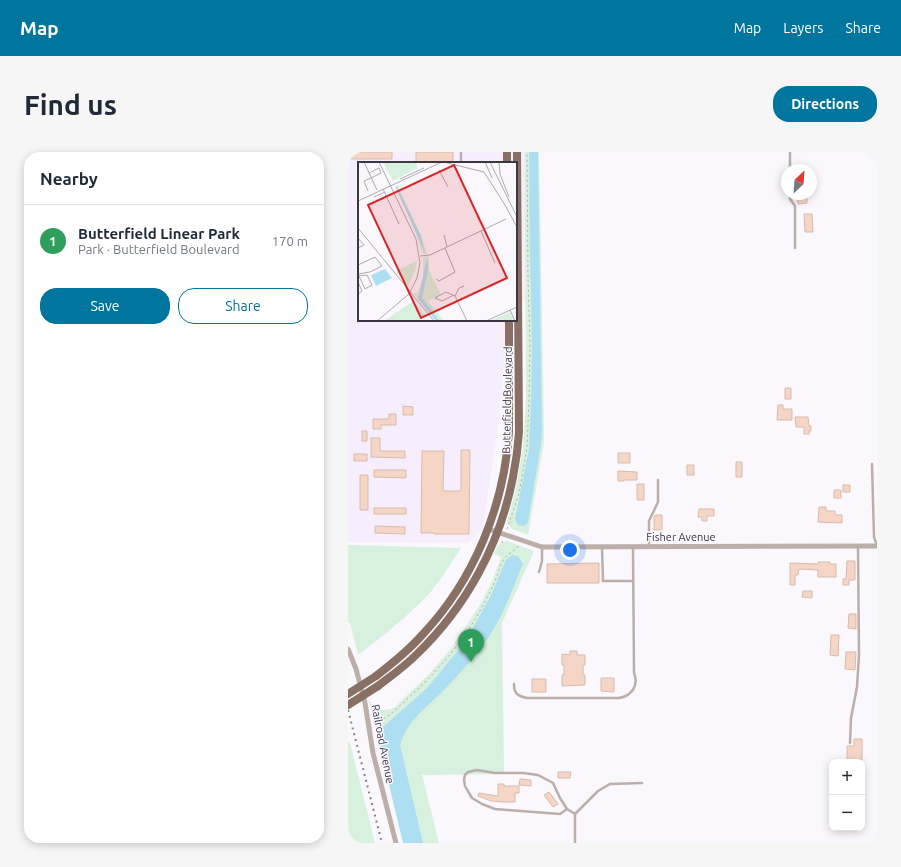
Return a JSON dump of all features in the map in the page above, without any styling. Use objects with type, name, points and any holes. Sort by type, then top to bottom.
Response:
[{"type":"main road","name":"Butterfield Boulevard","points":[[348,705],[398,671],[431,640],[446,623],[473,584],[498,532],[513,477],[519,432],[517,152]]},
{"type":"main road","name":"Butterfield Boulevard","points":[[348,694],[376,676],[394,662],[424,634],[439,616],[464,580],[482,544],[499,493],[509,432],[509,321]]},
{"type":"street","name":"Fisher Avenue","points":[[488,528],[542,547],[877,546]]},
{"type":"street","name":"Railroad Avenue","points":[[348,649],[356,669],[365,703],[373,753],[396,843]]},
{"type":"lane","points":[[790,152],[790,164]]},
{"type":"lane","points":[[791,200],[795,206],[795,248]]},
{"type":"lane","points":[[872,464],[874,537],[877,546]]},
{"type":"lane","points":[[649,547],[649,521],[658,502],[658,480]]},
{"type":"lane","points":[[850,743],[851,718],[857,687],[859,655],[858,546]]},
{"type":"lane","points":[[539,572],[542,561],[542,547]]},
{"type":"lane","points":[[602,547],[603,581],[633,581]]},
{"type":"lane","points":[[514,684],[516,694],[527,698],[619,698],[628,695],[632,691],[636,682],[634,673],[633,547]]},
{"type":"lane","points":[[567,809],[560,814],[495,809],[472,798],[465,786],[465,775],[468,772],[477,770],[495,773],[538,774],[553,783],[567,809],[575,814]]},
{"type":"lane","points":[[575,843],[575,814],[598,791],[610,784],[642,783]]},
{"type":"path","points":[[369,723],[386,718],[430,679],[451,654],[480,611],[504,558],[510,552],[518,548],[521,540]]},
{"type":"shaded area","points":[[348,152],[530,152],[531,300],[517,299],[517,162],[358,162],[358,321],[506,321],[502,398],[483,528],[468,543],[348,542]]},
{"type":"green space","points":[[525,152],[539,152],[544,431],[544,442],[528,535],[512,529],[507,522],[515,493],[523,448],[526,400]]},
{"type":"green space","points":[[507,541],[534,551],[502,623],[504,774],[422,775],[439,843],[405,843],[368,699],[377,708],[383,710],[391,709],[395,707],[429,674],[450,650],[478,608],[491,584],[501,557],[494,554],[496,548]]},
{"type":"green space","points":[[348,545],[461,548],[429,594],[395,626],[358,655],[350,623],[348,623]]},
{"type":"green space","points":[[348,742],[350,743],[375,843],[348,843]]},
{"type":"water","points":[[529,152],[538,152],[542,431],[528,522],[524,526],[518,525],[515,519],[529,449],[531,402],[532,343]]},
{"type":"water","points":[[512,555],[518,556],[523,564],[500,618],[471,660],[446,688],[418,715],[403,736],[400,745],[423,843],[403,843],[379,743],[382,728],[427,688],[466,641],[492,593],[506,560]]},
{"type":"building","points":[[348,152],[392,152],[392,159],[348,159]]},
{"type":"building","points":[[416,152],[453,152],[453,162],[416,162]]},
{"type":"building","points":[[798,200],[807,200],[807,203],[798,204]]},
{"type":"building","points":[[804,214],[812,214],[813,232],[805,232]]},
{"type":"building","points":[[785,388],[791,388],[791,399],[785,399]]},
{"type":"building","points":[[778,405],[783,405],[783,409],[792,409],[792,420],[777,420]]},
{"type":"building","points":[[403,406],[413,407],[413,415],[403,415]]},
{"type":"building","points":[[389,414],[396,414],[396,425],[381,425],[381,429],[373,429],[373,419],[389,419]]},
{"type":"building","points":[[795,417],[808,417],[809,426],[811,426],[811,431],[809,431],[809,434],[804,434],[804,427],[796,427]]},
{"type":"building","points":[[362,431],[367,431],[367,441],[362,441]]},
{"type":"building","points":[[371,438],[380,438],[380,451],[405,451],[405,458],[371,457]]},
{"type":"building","points":[[461,450],[470,450],[469,534],[421,533],[422,451],[444,451],[443,491],[461,491]]},
{"type":"building","points":[[618,453],[630,453],[630,463],[618,463]]},
{"type":"building","points":[[354,454],[367,454],[367,461],[354,461]]},
{"type":"building","points":[[736,462],[742,462],[742,477],[736,477]]},
{"type":"building","points":[[687,465],[694,465],[694,475],[687,475]]},
{"type":"building","points":[[374,470],[406,470],[406,478],[374,477]]},
{"type":"building","points":[[618,471],[637,472],[637,480],[618,481]]},
{"type":"building","points":[[360,475],[368,475],[368,510],[360,510]]},
{"type":"building","points":[[637,484],[644,484],[644,500],[637,500]]},
{"type":"building","points":[[843,485],[850,485],[850,492],[843,492]]},
{"type":"building","points":[[834,490],[841,490],[841,498],[834,498]]},
{"type":"building","points":[[819,507],[826,507],[826,511],[835,511],[835,515],[842,515],[842,523],[818,522]]},
{"type":"building","points":[[374,508],[406,508],[406,514],[374,514]]},
{"type":"building","points":[[699,509],[714,509],[714,516],[707,516],[707,521],[702,521],[702,517],[698,517]]},
{"type":"building","points":[[655,515],[662,515],[662,530],[654,530]]},
{"type":"building","points":[[375,526],[405,527],[405,534],[375,533]]},
{"type":"building","points":[[847,561],[855,561],[855,580],[849,580],[849,585],[843,585],[843,579],[846,579]]},
{"type":"building","points":[[818,562],[830,562],[830,564],[836,564],[836,577],[818,577],[818,570],[799,569],[798,575],[795,575],[795,585],[790,585],[790,563],[818,564]]},
{"type":"building","points":[[599,563],[599,583],[547,583],[547,564]]},
{"type":"building","points":[[803,591],[812,591],[812,598],[802,597]]},
{"type":"building","points":[[849,614],[856,614],[856,629],[848,628]]},
{"type":"building","points":[[831,635],[839,635],[838,656],[830,655]]},
{"type":"building","points":[[570,651],[577,651],[577,655],[585,655],[583,675],[585,675],[585,685],[562,686],[564,665],[562,665],[562,654],[570,655]]},
{"type":"building","points":[[846,652],[856,652],[855,670],[845,669]]},
{"type":"building","points":[[601,678],[614,678],[614,692],[601,691]]},
{"type":"building","points":[[532,679],[546,679],[546,692],[532,692]]},
{"type":"building","points":[[854,739],[862,739],[862,759],[847,759],[847,746],[854,746]]},
{"type":"building","points":[[558,772],[571,772],[570,778],[558,778]]},
{"type":"building","points":[[520,779],[531,780],[531,786],[519,785]]},
{"type":"building","points":[[498,784],[504,784],[504,786],[519,786],[519,793],[515,793],[515,802],[491,801],[478,796],[479,793],[498,796]]},
{"type":"building","points":[[549,792],[558,804],[553,807],[544,795]]},
{"type":"railway","points":[[348,710],[382,843]]},
{"type":"place","name":"Butterfield Linear Park","points":[[471,662]]}]
